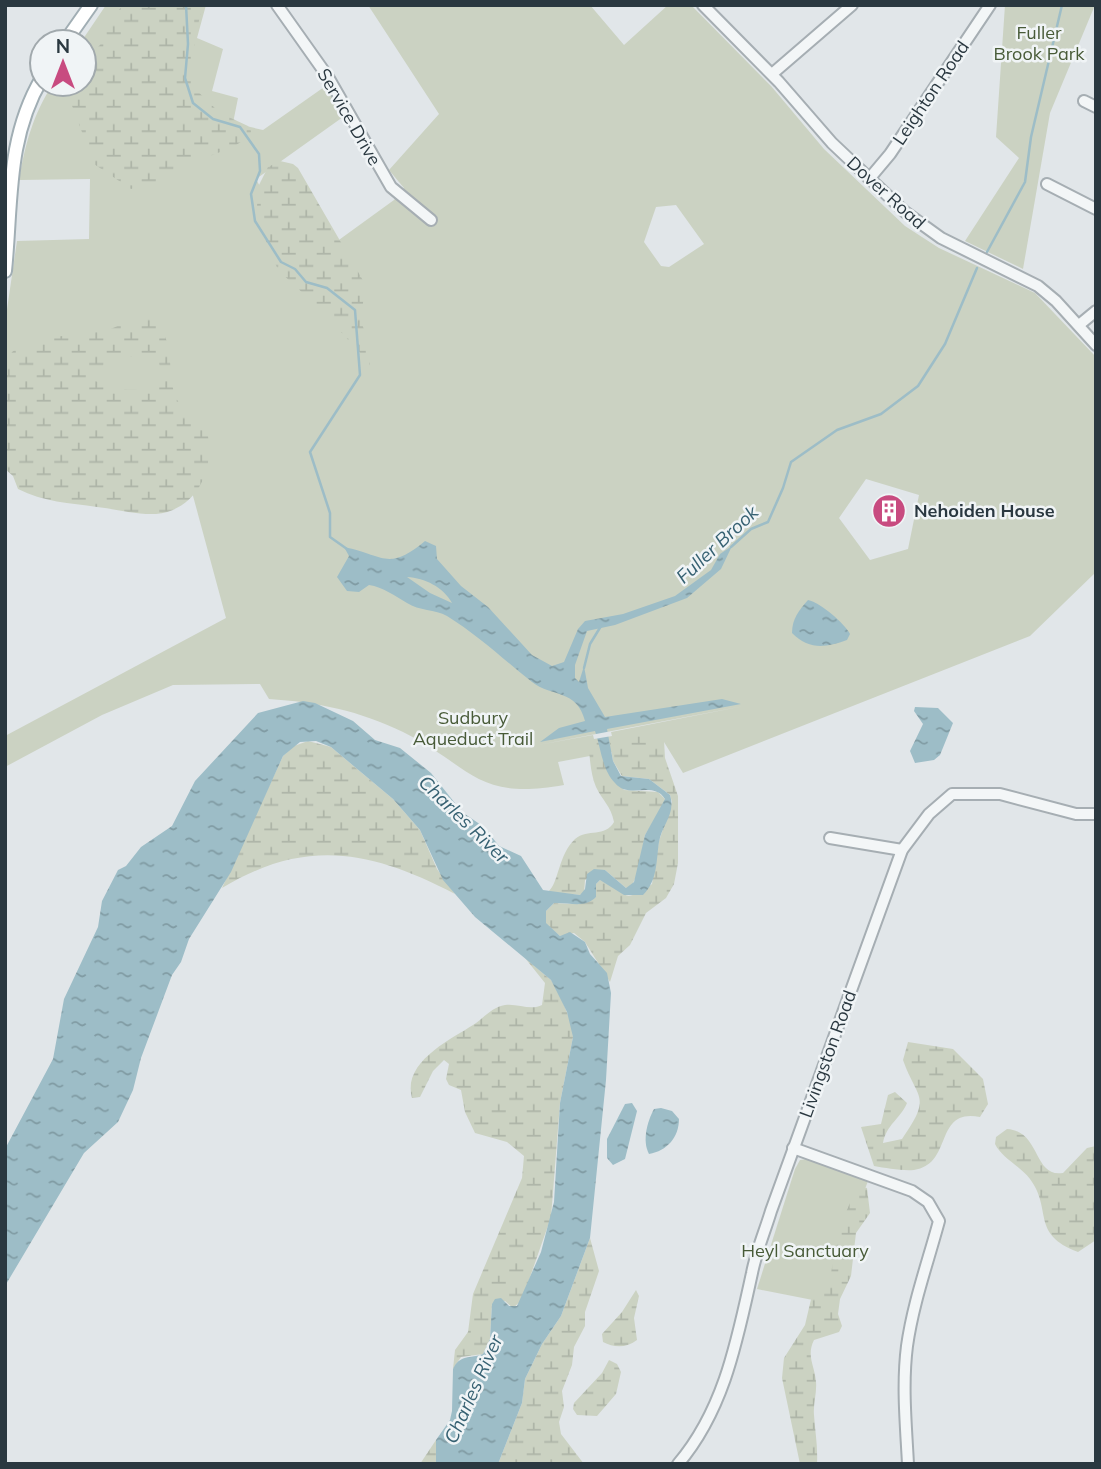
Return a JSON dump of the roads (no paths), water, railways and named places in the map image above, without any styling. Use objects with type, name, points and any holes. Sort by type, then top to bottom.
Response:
[{"type":"main road","points":[[75,28],[91,5]]},
{"type":"main road","points":[[5,271],[14,147],[31,98]]},
{"type":"street","name":"Service Drive","points":[[277,5],[329,79],[391,187],[431,220]]},
{"type":"street","name":"Dover Road","points":[[702,5],[772,74],[832,143],[869,179],[933,234],[1038,286],[1096,345]]},
{"type":"street","points":[[772,74],[852,5]]},
{"type":"street","name":"Leighton Road","points":[[869,179],[890,154],[990,5]]},
{"type":"street","points":[[1084,101],[1096,107]]},
{"type":"street","points":[[1047,184],[1096,209]]},
{"type":"street","points":[[1079,325],[1096,311]]},
{"type":"street","name":"Livingston Road","points":[[678,1464],[690,1450],[728,1374],[752,1271],[793,1148],[822,1075],[902,850],[929,814],[952,794],[1000,794],[1062,811],[1096,814]]},
{"type":"street","points":[[830,838],[902,850]]},
{"type":"street","points":[[793,1148],[912,1191],[936,1211],[939,1221],[912,1317],[906,1349],[904,1399],[908,1464]]},
{"type":"water","name":"Charles River","points":[[425,541],[436,546],[437,559],[461,586],[488,607],[532,655],[552,666],[564,662],[578,629],[585,621],[623,614],[675,596],[711,570],[720,554],[732,546],[721,569],[687,598],[615,625],[587,631],[575,665],[575,678],[579,682],[584,666],[588,688],[605,717],[722,699],[741,704],[607,729],[613,761],[621,776],[649,779],[670,795],[671,808],[659,842],[654,877],[643,895],[624,895],[600,880],[596,884],[596,897],[591,901],[581,904],[554,903],[546,911],[546,923],[560,936],[570,932],[585,942],[590,954],[607,973],[611,993],[606,1080],[590,1238],[561,1316],[542,1344],[525,1379],[522,1403],[498,1464],[436,1464],[436,1440],[450,1420],[453,1369],[462,1359],[483,1354],[490,1339],[492,1304],[495,1299],[501,1298],[509,1306],[517,1306],[541,1252],[554,1202],[560,1103],[573,1037],[567,1012],[551,980],[475,917],[443,880],[420,830],[393,799],[331,747],[316,741],[300,742],[283,756],[231,872],[189,939],[181,962],[172,975],[141,1058],[133,1090],[118,1122],[84,1153],[5,1286],[5,1149],[53,1059],[64,999],[98,927],[102,901],[118,870],[126,866],[141,847],[172,826],[195,781],[258,713],[303,701],[315,703],[353,721],[375,740],[400,748],[431,773],[462,812],[484,827],[499,846],[521,856],[543,890],[580,895],[585,889],[587,874],[594,869],[605,870],[626,888],[634,882],[645,835],[665,799],[654,791],[627,790],[615,783],[605,765],[595,731],[540,742],[559,728],[585,721],[576,704],[563,695],[539,687],[447,616],[412,606],[374,586],[369,585],[359,592],[347,591],[337,577],[349,556],[344,547],[386,559],[394,559]],"holes":[[[407,577],[439,588],[452,603],[430,593]]]},
{"type":"water","points":[[808,600],[825,609],[843,624],[850,634],[847,640],[818,646],[798,639],[792,633],[793,623]]},
{"type":"water","points":[[915,707],[938,708],[953,723],[940,755],[934,760],[915,763],[910,751],[923,724],[914,711]]},
{"type":"water","points":[[632,1103],[637,1111],[625,1159],[613,1165],[607,1158],[607,1139],[625,1104]]},
{"type":"water","points":[[654,1109],[672,1111],[679,1119],[677,1132],[671,1142],[661,1150],[649,1154],[646,1143],[647,1126]]},
{"type":"waterway","points":[[186,5],[188,44],[185,78],[193,103],[213,119],[240,127],[259,154],[260,171],[251,194],[255,221],[281,262],[295,269],[306,282],[327,288],[355,310],[360,375],[310,452],[330,513],[330,537],[347,549]]},
{"type":"waterway","name":"Fuller Brook","points":[[987,252],[1025,182],[1031,137],[1062,5]]},
{"type":"waterway","name":"Fuller Brook","points":[[731,547],[751,529],[768,522],[791,462],[837,430],[881,414],[918,386],[945,344],[977,268]]},
{"type":"waterway","name":"Fuller Brook","points":[[584,668],[590,644],[601,626]]},
{"type":"place","name":"Nehoiden House","points":[[889,511]]},
{"type":"park label","name":"Fuller Brook Park","points":[[1039,43]]},
{"type":"park label","name":"Sudbury Aqueduct Trail","points":[[473,728]]},
{"type":"park label","name":"Heyl Sanctuary","points":[[805,1251]]}]
